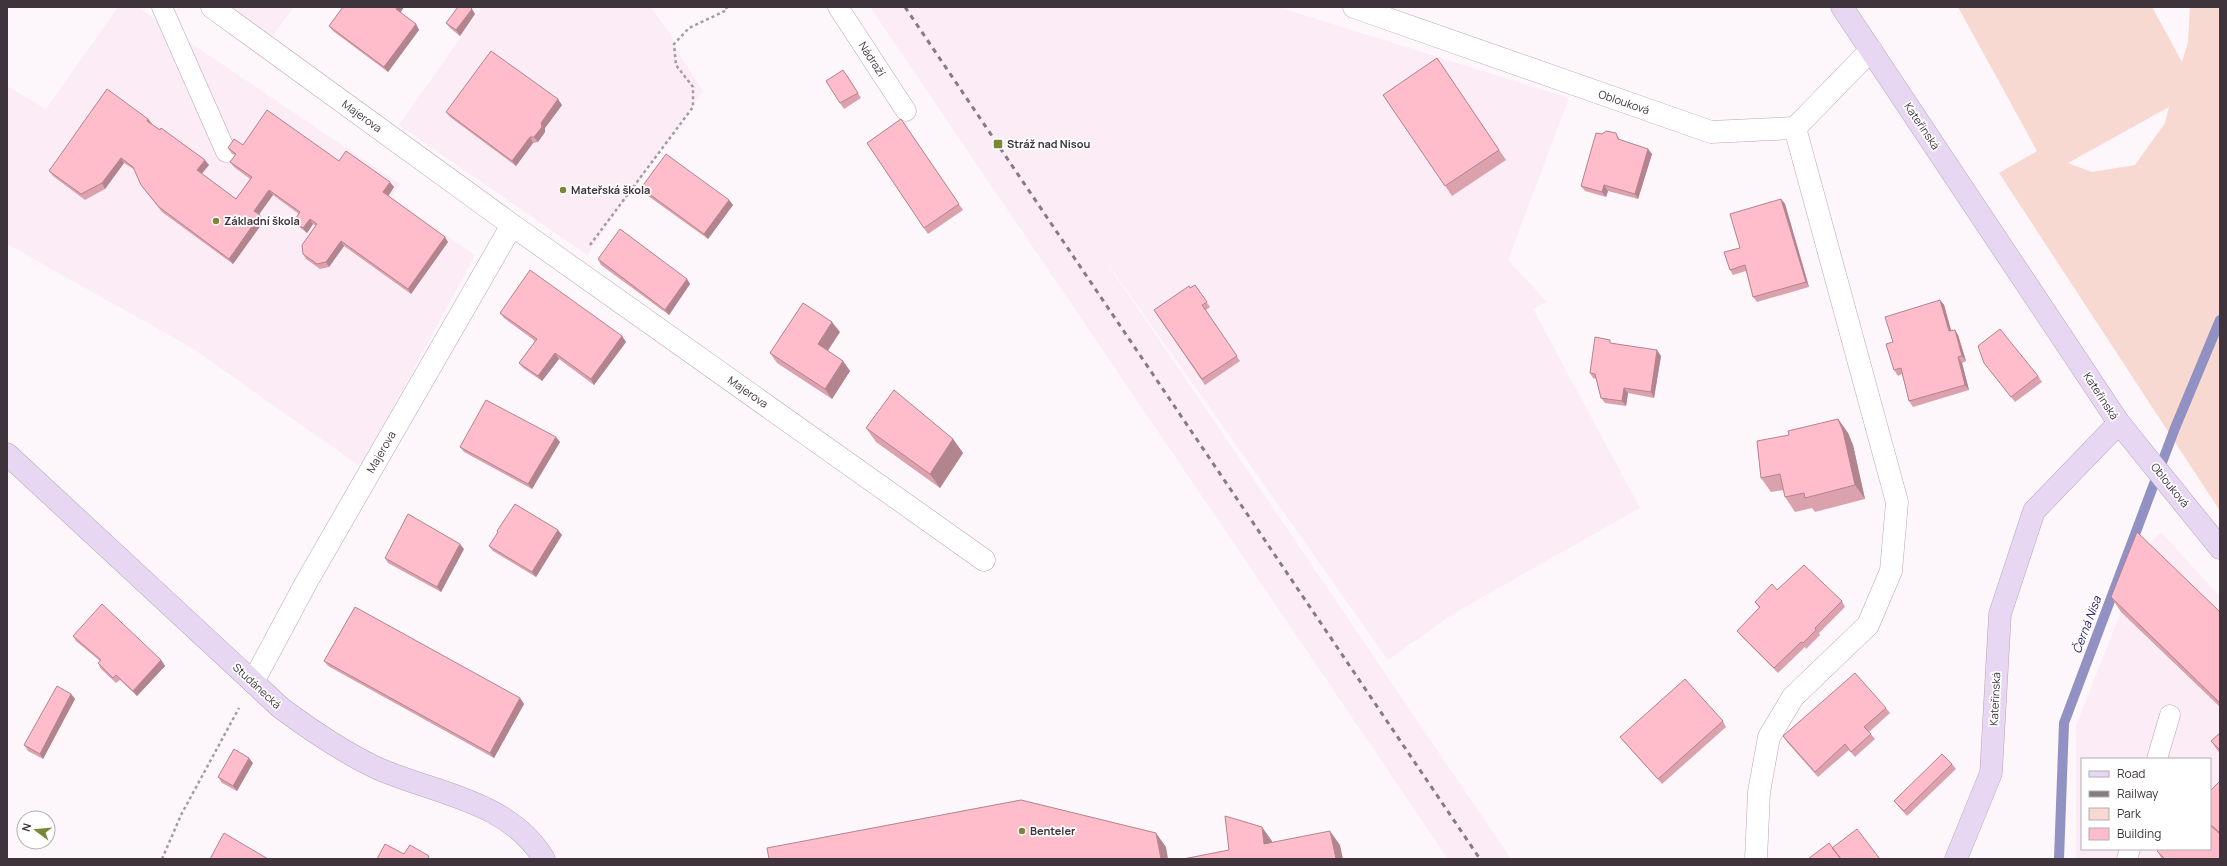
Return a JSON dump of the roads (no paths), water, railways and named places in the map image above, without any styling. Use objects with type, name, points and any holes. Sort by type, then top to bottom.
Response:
[{"type":"street","name":"Majerova","points":[[212,7],[512,225],[984,560]]},
{"type":"street","name":"Oblouková","points":[[1354,7],[1711,132],[1795,128]]},
{"type":"street","name":"Kateřinská","points":[[1842,7],[2119,423],[2034,511],[2000,614],[1991,773],[1956,859]]},
{"type":"street","points":[[1756,859],[1759,792],[1770,737],[1793,697],[1868,625],[1891,571],[1897,502],[1795,128],[1871,50]]},
{"type":"street","name":"Majerova","points":[[253,682],[307,581],[512,225]]},
{"type":"street","name":"Oblouková","points":[[2119,423],[2183,499],[2220,548]]},
{"type":"street","name":"Studánecká","points":[[7,454],[287,712],[345,752],[379,769],[474,802],[503,817],[521,829],[535,845],[544,859]]},
{"type":"lane","points":[[162,7],[226,152]]},
{"type":"lane","name":"Nádraží","points":[[838,7],[906,111]]},
{"type":"lane","points":[[2157,758],[2170,715]]},
{"type":"waterway","name":"Černá Nisa","points":[[2059,859],[2064,723],[2175,428],[2220,320]]},
{"type":"railway","points":[[905,7],[1480,859]]},
{"type":"place","name":"Stráž nad Nisou","points":[[998,144]]},
{"type":"place","name":"Mateřská škola","points":[[563,190]]},
{"type":"place","name":"Základní škola","points":[[216,221]]},
{"type":"place","name":"Benteler","points":[[1022,831]]}]
